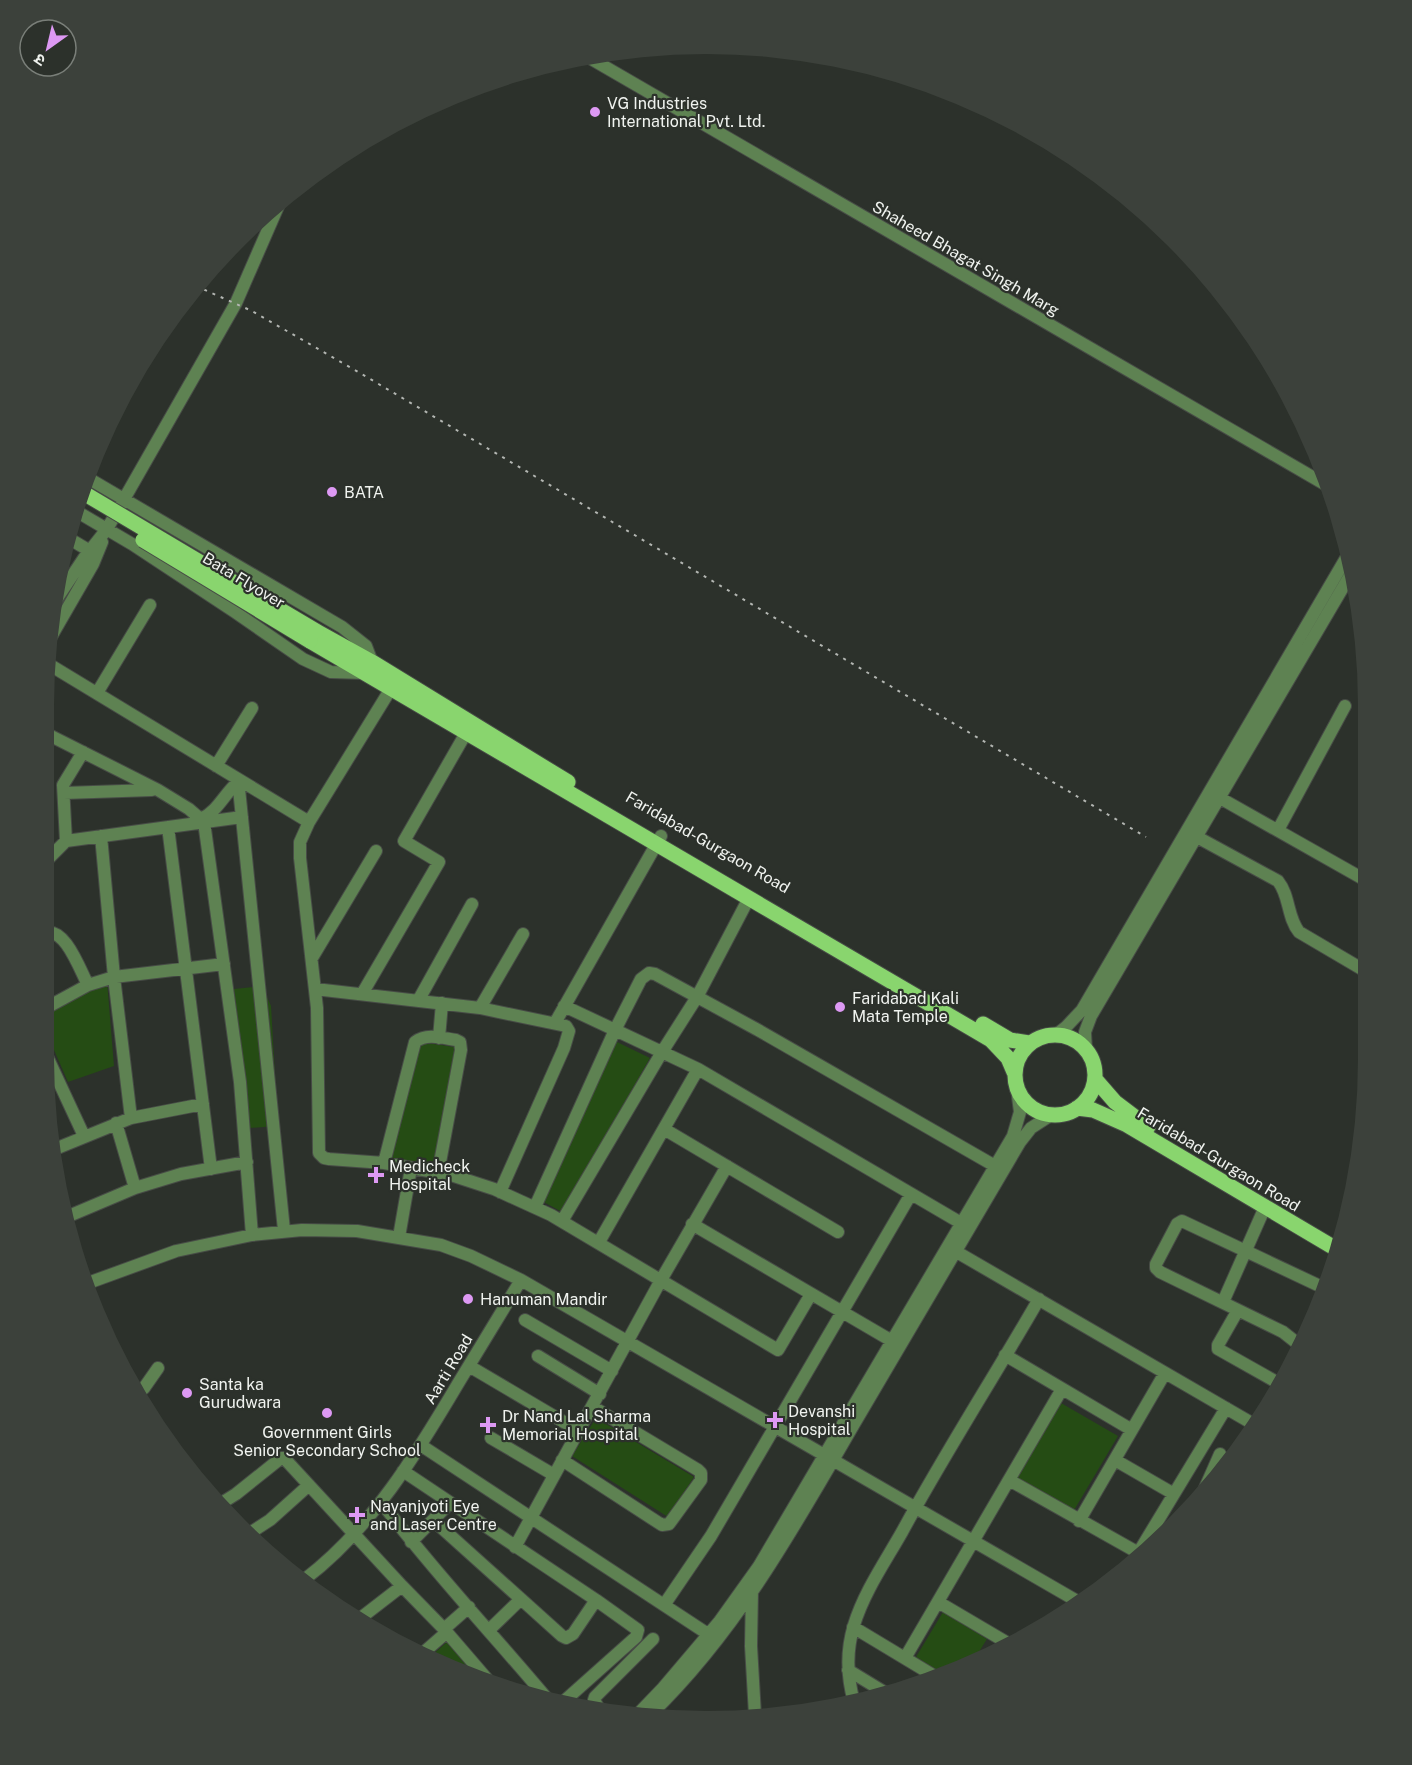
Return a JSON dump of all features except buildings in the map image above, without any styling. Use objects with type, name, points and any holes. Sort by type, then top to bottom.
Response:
[{"type":"main road","name":"Bata Flyover","points":[[89,496],[313,636]]},
{"type":"main road","name":"Bata Flyover","points":[[86,505],[394,683]]},
{"type":"main road","name":"Faridabad-Gurgaon Road","points":[[394,683],[466,733],[995,1032],[1010,1040],[1029,1043]]},
{"type":"main road","name":"Faridabad-Gurgaon Road","points":[[394,683],[658,840],[748,898],[991,1040],[1008,1058],[1014,1072]]},
{"type":"main road","points":[[1057,1034],[1073,1039],[1086,1050],[1093,1063],[1095,1079],[1090,1093],[1077,1108],[1067,1113],[1051,1115],[1036,1110],[1023,1100],[1017,1089],[1014,1072],[1018,1056],[1029,1043],[1042,1036],[1057,1034]]},
{"type":"main road","name":"Faridabad-Gurgaon Road","points":[[1095,1079],[1115,1102],[1140,1122],[1333,1236]]},
{"type":"main road","name":"Faridabad-Gurgaon Road","points":[[1077,1108],[1093,1110],[1127,1125],[1330,1246]]},
{"type":"street","name":"Shaheed Bhagat Singh Marg","points":[[599,64],[1317,480]]},
{"type":"street","points":[[66,586],[106,529],[236,303],[272,219]]},
{"type":"street","points":[[83,515],[216,599],[303,659],[331,672],[369,668],[366,646],[342,627],[94,482]]},
{"type":"street","points":[[60,621],[93,564],[106,529]]},
{"type":"street","points":[[75,542],[90,551]]},
{"type":"street","points":[[1057,1034],[1066,1028],[1082,1010],[1342,565]]},
{"type":"street","points":[[1086,1050],[1085,1032],[1091,1016],[1346,583]]},
{"type":"street","points":[[97,693],[150,604]]},
{"type":"street","points":[[55,668],[309,822]]},
{"type":"street","points":[[394,683],[309,822],[300,842],[318,1008],[320,1154],[329,1159],[384,1163],[438,1173],[500,1192],[562,1221],[599,1242],[778,1350],[811,1294]]},
{"type":"street","points":[[1278,830],[1345,706]]},
{"type":"street","points":[[216,766],[252,708]]},
{"type":"street","points":[[362,994],[439,862],[404,842],[466,733]]},
{"type":"street","points":[[54,738],[158,790],[189,809],[203,821],[240,1082],[252,1235]]},
{"type":"street","points":[[66,841],[63,784],[83,752]]},
{"type":"street","points":[[238,781],[284,1230]]},
{"type":"street","points":[[203,821],[214,812],[238,781]]},
{"type":"street","points":[[64,793],[158,790]]},
{"type":"street","points":[[1220,798],[1358,876]]},
{"type":"street","points":[[54,853],[66,841],[242,817]]},
{"type":"street","points":[[168,827],[211,1169]]},
{"type":"street","points":[[101,836],[114,977],[131,1118]]},
{"type":"street","points":[[1197,837],[1278,881],[1285,890],[1293,923],[1299,932],[1358,966]]},
{"type":"street","points":[[555,1023],[658,840]]},
{"type":"street","points":[[312,958],[376,851]]},
{"type":"street","points":[[562,1221],[662,1052],[697,998],[748,898]]},
{"type":"street","points":[[418,1001],[472,904]]},
{"type":"street","points":[[54,932],[59,934],[66,943],[88,985]]},
{"type":"street","points":[[480,1008],[523,934]]},
{"type":"street","points":[[54,1004],[88,985],[114,977],[224,964]]},
{"type":"street","points":[[534,1207],[615,1030],[641,979],[649,974],[655,975],[758,1030],[995,1166]]},
{"type":"street","points":[[315,989],[480,1008],[566,1026],[569,1031],[500,1192]]},
{"type":"street","points":[[439,1038],[442,1004]]},
{"type":"street","points":[[564,1006],[698,1069],[961,1223]]},
{"type":"street","points":[[384,1163],[415,1042],[422,1037],[456,1040],[460,1042],[461,1050],[438,1173]]},
{"type":"street","points":[[599,1242],[698,1069]]},
{"type":"street","points":[[54,1072],[84,1136]]},
{"type":"street","points":[[644,1708],[712,1637],[767,1570],[892,1341],[1019,1122],[1017,1089]]},
{"type":"street","points":[[60,1147],[131,1118],[203,1104]]},
{"type":"street","points":[[656,1709],[670,1695],[712,1637],[829,1459],[1020,1142],[1031,1128],[1051,1115]]},
{"type":"street","points":[[116,1123],[135,1188]]},
{"type":"street","points":[[664,1129],[838,1232]]},
{"type":"street","points":[[73,1214],[135,1188],[181,1174],[247,1162]]},
{"type":"street","points":[[515,1547],[692,1224],[727,1166]]},
{"type":"street","points":[[399,1237],[411,1168]]},
{"type":"street","points":[[664,1605],[711,1536],[911,1194]]},
{"type":"street","points":[[1223,1302],[1265,1207]]},
{"type":"street","points":[[1294,1341],[1283,1332],[1160,1272],[1156,1264],[1180,1222],[1317,1285]]},
{"type":"street","points":[[692,1224],[892,1341]]},
{"type":"street","points":[[94,1281],[176,1251],[284,1230],[357,1231],[399,1237],[451,1249],[521,1280],[1072,1598]]},
{"type":"street","points":[[956,1251],[1248,1421]]},
{"type":"street","name":"Aarti Road","points":[[309,1576],[330,1559],[381,1502],[422,1446],[521,1280]]},
{"type":"street","points":[[852,1694],[848,1670],[849,1648],[853,1627],[873,1583],[1039,1299]]},
{"type":"street","points":[[1238,1310],[1218,1345],[1218,1349],[1273,1380]]},
{"type":"street","points":[[525,1320],[612,1371]]},
{"type":"street","points":[[1005,1355],[1132,1430]]},
{"type":"street","points":[[538,1356],[600,1394]]},
{"type":"street","points":[[469,1366],[579,1431]]},
{"type":"street","points":[[143,1389],[158,1368]]},
{"type":"street","points":[[1079,1521],[1165,1373]]},
{"type":"street","points":[[905,1658],[1062,1389]]},
{"type":"street","points":[[562,1460],[662,1525],[669,1524],[701,1480],[701,1473],[698,1470],[593,1407]]},
{"type":"street","points":[[1153,1533],[1226,1408]]},
{"type":"street","points":[[491,1437],[554,1474]]},
{"type":"street","points":[[1207,1439],[1220,1452],[1213,1468]]},
{"type":"street","points":[[422,1446],[712,1637]]},
{"type":"street","points":[[226,1500],[283,1457],[402,1586],[446,1630],[479,1670]]},
{"type":"street","points":[[1115,1460],[1174,1494]]},
{"type":"street","points":[[403,1472],[635,1627],[638,1634],[569,1696]]},
{"type":"street","points":[[1009,1480],[1134,1551]]},
{"type":"street","points":[[256,1530],[309,1485]]},
{"type":"street","points":[[381,1502],[411,1542],[539,1689]]},
{"type":"street","points":[[411,1542],[450,1503]]},
{"type":"street","points":[[433,1520],[520,1600],[566,1638],[573,1634],[596,1600]]},
{"type":"street","points":[[753,1575],[750,1646],[755,1709]]},
{"type":"street","points":[[365,1614],[402,1586]]},
{"type":"street","points":[[489,1630],[520,1600]]},
{"type":"street","points":[[938,1602],[1002,1640]]},
{"type":"street","points":[[428,1648],[469,1607]]},
{"type":"street","points":[[853,1627],[927,1672]]},
{"type":"street","points":[[594,1701],[595,1697],[653,1639]]},
{"type":"street","points":[[848,1670],[878,1688]]},
{"type":"green space","points":[[107,981],[114,1066],[68,1082],[54,1050],[54,1009]]},
{"type":"green space","points":[[262,986],[271,1006],[278,1126],[249,1128],[234,989]]},
{"type":"green space","points":[[615,1041],[650,1058],[562,1212],[542,1201]]},
{"type":"green space","points":[[419,1042],[455,1047],[433,1166],[389,1159]]},
{"type":"green space","points":[[1061,1403],[1118,1436],[1073,1512],[1016,1479]]},
{"type":"green space","points":[[596,1418],[694,1477],[668,1517],[572,1456]]},
{"type":"green space","points":[[943,1612],[987,1639],[980,1650],[935,1669],[916,1657]]},
{"type":"green space","points":[[447,1642],[466,1665],[456,1661],[436,1652]]},
{"type":"railway","points":[[205,290],[252,311],[360,373],[1146,837]]},
{"type":"place","name":"VG Industries International Pvt. Ltd.","points":[[595,112]]},
{"type":"place","name":"BATA","points":[[332,492]]},
{"type":"place","name":"Faridabad Kali Mata Temple","points":[[840,1007]]},
{"type":"place","name":"Medicheck Hospital","points":[[376,1175]]},
{"type":"place","name":"Hanuman Mandir","points":[[468,1299]]},
{"type":"place","name":"Santa ka Gurudwara","points":[[187,1393]]},
{"type":"place","name":"Government Girls Senior Secondary School","points":[[327,1413]]},
{"type":"place","name":"Devanshi Hospital","points":[[775,1420]]},
{"type":"place","name":"Dr Nand Lal Sharma Memorial Hospital","points":[[488,1425]]},
{"type":"place","name":"Nayanjyoti Eye and Laser Centre","points":[[357,1515]]}]
